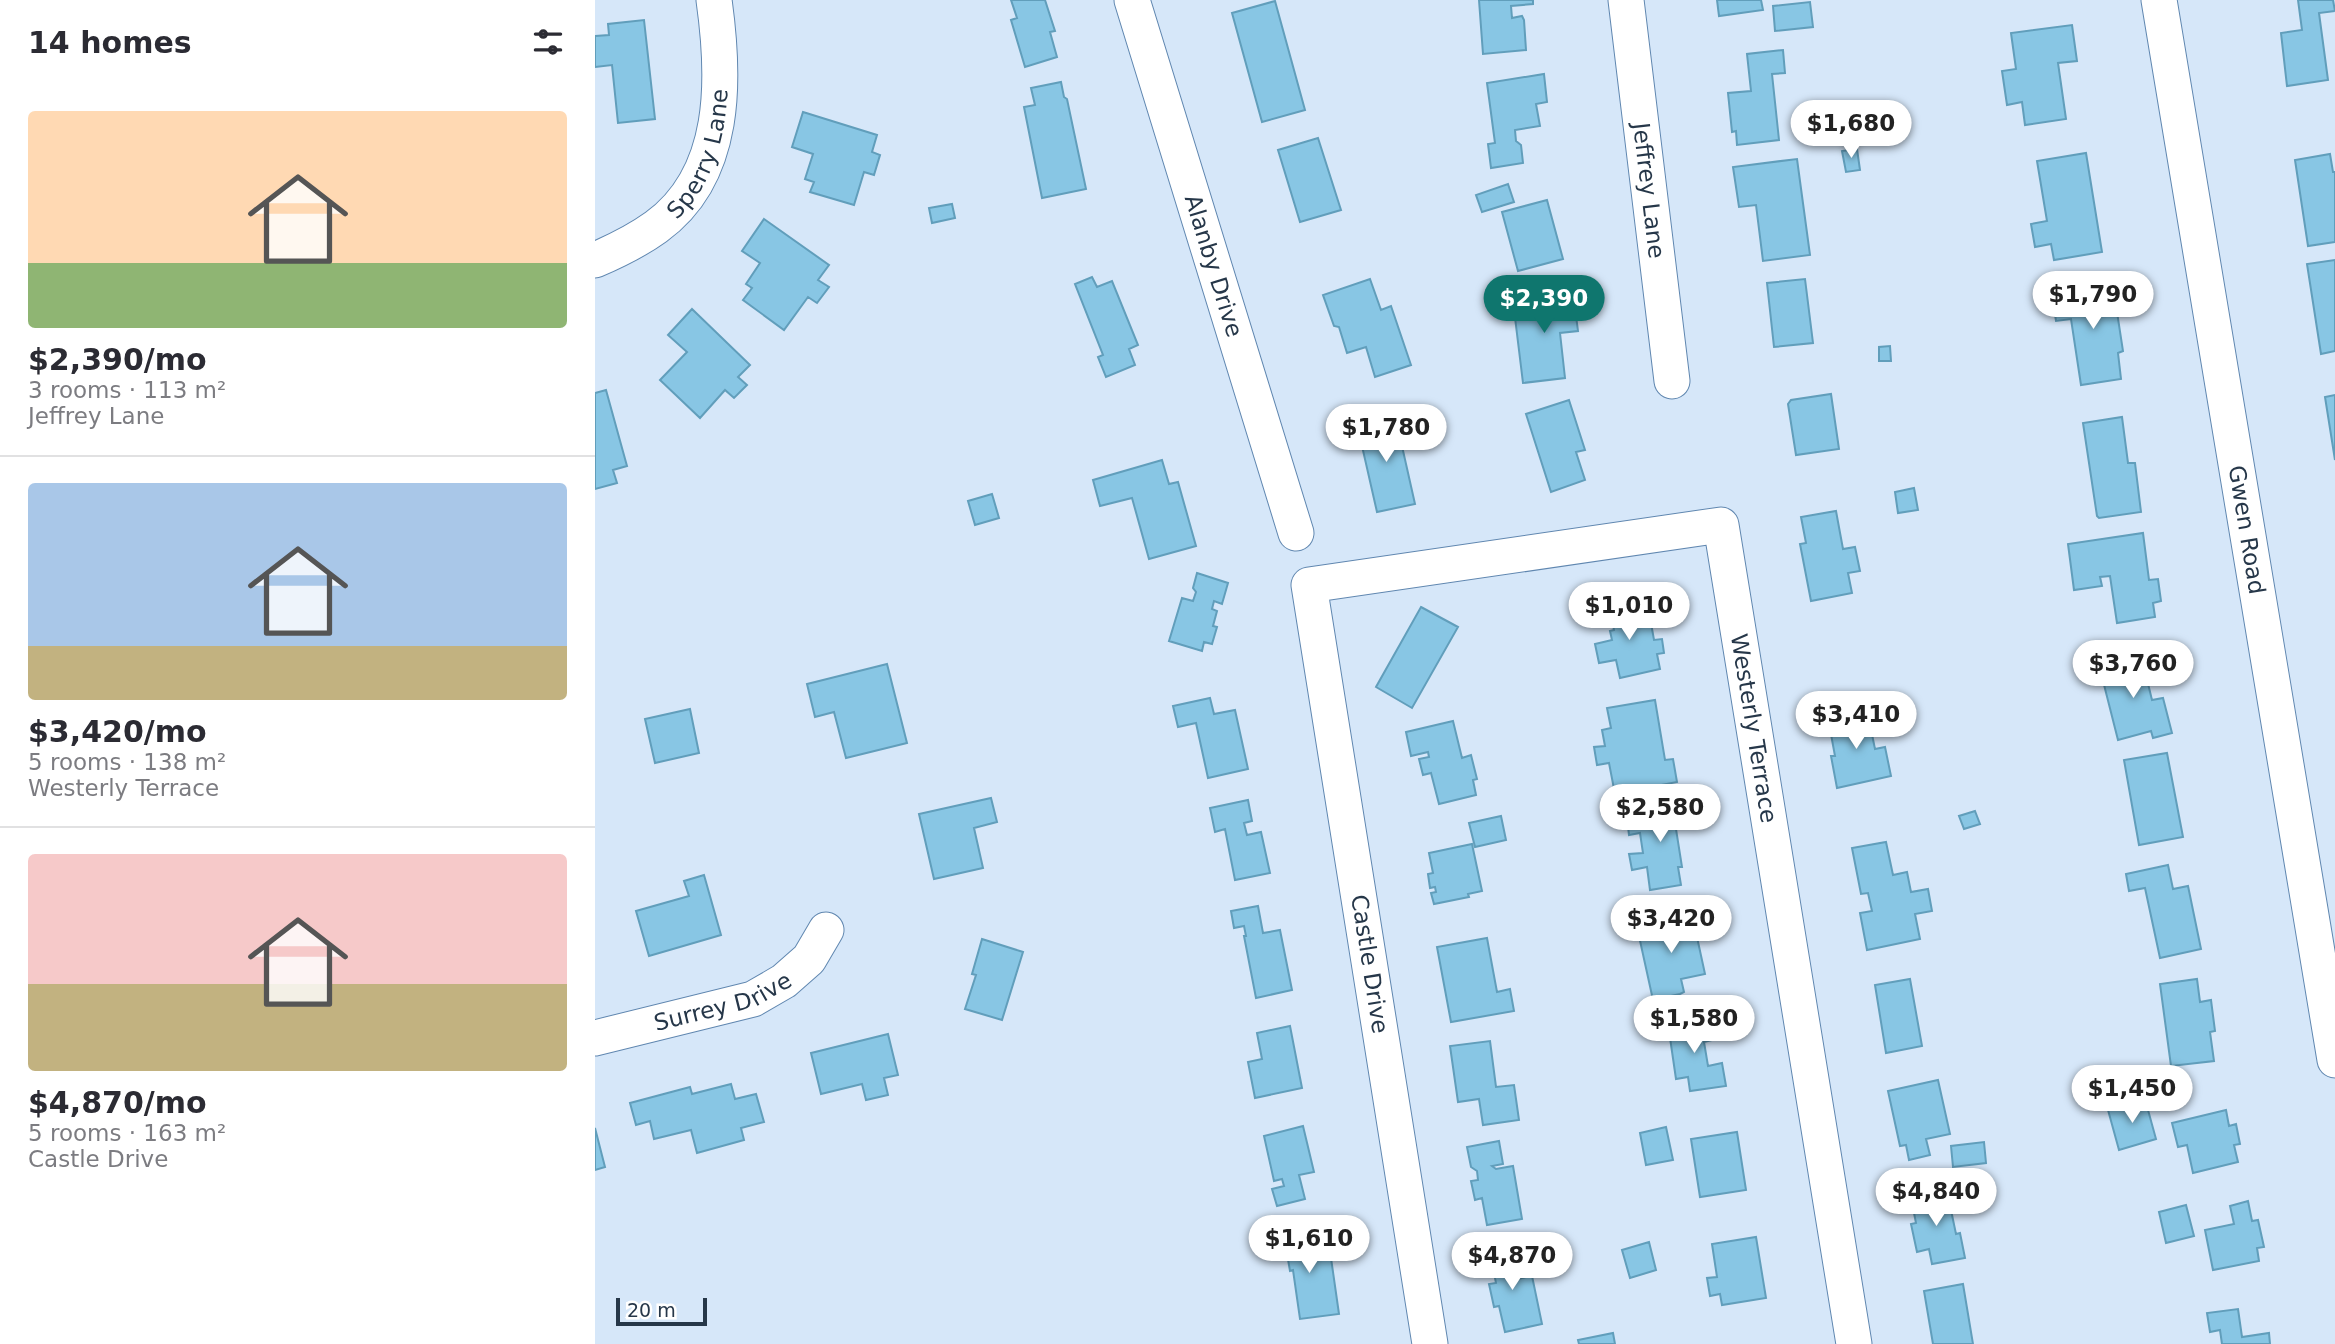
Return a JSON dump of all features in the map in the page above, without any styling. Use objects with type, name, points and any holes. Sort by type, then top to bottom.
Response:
[{"type":"street","name":"Sperry Lane","points":[[595,260],[657,226],[686,197],[702,170],[714,139],[721,93],[714,0]]},
{"type":"street","name":"Alanby Drive","points":[[1132,0],[1296,533]]},
{"type":"street","name":"Jeffrey Lane","points":[[1626,0],[1672,381]]},
{"type":"street","name":"Gwen Road","points":[[2159,0],[2335,1060]]},
{"type":"street","name":"Westerly Terrace","points":[[1309,584],[1721,526],[1854,1344]]},
{"type":"street","name":"Castle Drive","points":[[1309,584],[1430,1344]]},
{"type":"street","name":"Surrey Drive","points":[[595,1038],[753,999],[784,981],[809,959],[827,930]]},
{"type":"building","points":[[1011,0],[1045,0],[1055,31],[1050,32],[1057,57],[1025,67],[1011,20],[1017,18]]},
{"type":"building","points":[[1479,0],[1533,0],[1533,4],[1511,6],[1512,18],[1522,16],[1524,20],[1526,50],[1483,54]]},
{"type":"building","points":[[1717,0],[1761,0],[1763,10],[1719,16]]},
{"type":"building","points":[[2298,0],[2333,0],[2335,11],[2319,13],[2328,80],[2287,86],[2281,33],[2302,30]]},
{"type":"building","points":[[1275,1],[1305,110],[1262,122],[1232,13]]},
{"type":"building","points":[[1810,2],[1813,27],[1775,31],[1773,6]]},
{"type":"building","points":[[644,20],[655,119],[618,123],[612,65],[595,67],[595,36],[609,35],[608,24]]},
{"type":"building","points":[[2072,25],[2077,61],[2058,63],[2066,119],[2025,125],[2022,102],[2007,105],[2002,71],[2016,69],[2011,33]]},
{"type":"building","points":[[1783,50],[1785,73],[1772,74],[1779,140],[1737,145],[1736,131],[1732,132],[1728,93],[1751,91],[1747,54]]},
{"type":"building","points":[[1544,74],[1547,102],[1536,104],[1540,126],[1515,130],[1516,141],[1521,145],[1523,163],[1491,168],[1488,144],[1495,143],[1487,83]]},
{"type":"building","points":[[1061,82],[1086,189],[1042,198],[1024,107],[1035,105],[1031,88]]},
{"type":"building","points":[[803,112],[877,135],[872,152],[880,155],[874,175],[864,172],[854,205],[810,192],[814,182],[805,179],[813,154],[792,147]]},
{"type":"building","points":[[1318,138],[1341,210],[1300,222],[1278,150]]},
{"type":"building","points":[[1857,149],[1860,170],[1846,172],[1842,151]]},
{"type":"building","points":[[2086,153],[2102,252],[2054,260],[2051,244],[2035,247],[2031,224],[2047,221],[2037,161]]},
{"type":"building","points":[[2330,154],[2335,172],[2335,242],[2308,246],[2295,160]]},
{"type":"building","points":[[1797,159],[1810,255],[1763,261],[1756,205],[1739,207],[1733,167]]},
{"type":"building","points":[[1508,184],[1514,202],[1482,212],[1476,195]]},
{"type":"building","points":[[1547,200],[1563,259],[1518,271],[1502,212]]},
{"type":"building","points":[[952,204],[955,218],[932,223],[929,208]]},
{"type":"building","points":[[764,219],[829,265],[818,280],[829,287],[817,303],[808,297],[784,330],[743,300],[752,288],[746,284],[760,263],[742,251]]},
{"type":"building","points":[[2335,260],[2335,351],[2321,354],[2307,264]]},
{"type":"building","points":[[1092,277],[1097,287],[1112,281],[1138,345],[1129,349],[1135,365],[1106,377],[1098,357],[1103,355],[1075,284]]},
{"type":"building","points":[[1370,279],[1381,310],[1391,306],[1411,365],[1375,377],[1366,347],[1347,353],[1339,327],[1334,326],[1323,295]]},
{"type":"building","points":[[1805,279],[1813,343],[1774,347],[1767,283]]},
{"type":"building","points":[[2106,280],[2111,313],[2117,312],[2123,351],[2118,353],[2121,379],[2081,385],[2071,319],[2056,321],[2053,302],[2068,300],[2065,286]]},
{"type":"building","points":[[1573,293],[1578,331],[1560,333],[1565,378],[1523,383],[1513,301]]},
{"type":"building","points":[[692,309],[750,365],[738,377],[747,385],[734,398],[725,390],[700,418],[660,380],[687,352],[668,335]]},
{"type":"building","points":[[1890,346],[1891,361],[1879,361],[1879,347]]},
{"type":"building","points":[[606,390],[627,466],[613,470],[617,483],[595,489],[595,393]]},
{"type":"building","points":[[1831,394],[1839,449],[1796,455],[1788,404],[1791,400]]},
{"type":"building","points":[[2335,395],[2335,460],[2325,397]]},
{"type":"building","points":[[1569,400],[1585,450],[1576,452],[1585,480],[1551,492],[1526,414]]},
{"type":"building","points":[[1395,415],[1415,504],[1377,512],[1357,424]]},
{"type":"building","points":[[2122,417],[2128,463],[2135,463],[2141,512],[2099,518],[2083,423]]},
{"type":"building","points":[[1162,460],[1169,484],[1178,482],[1196,546],[1149,559],[1132,498],[1100,506],[1093,480]]},
{"type":"building","points":[[1914,488],[1918,510],[1898,513],[1895,492]]},
{"type":"building","points":[[992,494],[999,518],[975,525],[968,501]]},
{"type":"building","points":[[1836,511],[1843,549],[1855,547],[1860,571],[1848,573],[1852,593],[1811,601],[1800,544],[1806,543],[1801,517]]},
{"type":"building","points":[[2143,533],[2149,580],[2158,579],[2161,601],[2153,603],[2155,617],[2117,623],[2110,576],[2100,577],[2102,586],[2074,590],[2068,544]]},
{"type":"building","points":[[1197,573],[1228,583],[1222,604],[1214,601],[1212,609],[1217,611],[1213,626],[1217,627],[1212,644],[1204,642],[1202,651],[1169,641],[1182,598],[1193,601]]},
{"type":"building","points":[[1625,591],[1632,626],[1651,623],[1654,640],[1662,639],[1664,653],[1657,654],[1660,669],[1620,678],[1616,660],[1599,663],[1595,644],[1612,640],[1610,631],[1614,630],[1607,595]]},
{"type":"building","points":[[1421,607],[1458,627],[1412,708],[1376,687]]},
{"type":"building","points":[[2141,655],[2152,700],[2163,698],[2172,733],[2153,738],[2151,731],[2118,740],[2099,665]]},
{"type":"building","points":[[887,664],[907,743],[846,758],[834,712],[815,717],[807,684]]},
{"type":"building","points":[[1210,698],[1214,714],[1235,710],[1248,769],[1208,778],[1196,723],[1178,727],[1173,706]]},
{"type":"building","points":[[1655,700],[1665,760],[1673,759],[1677,782],[1615,794],[1609,763],[1597,765],[1594,747],[1605,746],[1602,730],[1611,728],[1607,708]]},
{"type":"building","points":[[690,709],[699,753],[655,763],[645,719]]},
{"type":"building","points":[[1867,710],[1875,749],[1885,747],[1891,776],[1837,788],[1828,718]]},
{"type":"building","points":[[1453,721],[1462,758],[1471,755],[1477,779],[1473,780],[1476,795],[1439,804],[1431,773],[1423,775],[1419,759],[1429,757],[1428,752],[1411,756],[1406,732]]},
{"type":"building","points":[[2167,753],[2183,837],[2139,845],[2124,760]]},
{"type":"building","points":[[991,798],[997,822],[974,828],[983,868],[934,879],[919,814]]},
{"type":"building","points":[[1248,800],[1252,821],[1244,823],[1247,835],[1261,832],[1270,873],[1235,880],[1225,829],[1215,832],[1210,808]]},
{"type":"building","points":[[1687,801],[1690,822],[1670,825],[1676,829],[1682,867],[1678,867],[1681,885],[1650,890],[1647,867],[1632,870],[1629,854],[1643,853],[1640,833],[1629,835],[1627,818],[1656,814],[1655,806]]},
{"type":"building","points":[[1975,811],[1980,824],[1964,829],[1959,816]]},
{"type":"building","points":[[1501,816],[1506,840],[1475,847],[1469,823]]},
{"type":"building","points":[[1886,842],[1893,875],[1907,872],[1911,892],[1928,889],[1932,911],[1915,914],[1920,939],[1867,950],[1860,913],[1872,911],[1868,893],[1861,894],[1852,848]]},
{"type":"building","points":[[1472,844],[1482,891],[1468,894],[1469,897],[1434,904],[1431,893],[1436,892],[1435,887],[1430,888],[1428,874],[1433,873],[1429,853]]},
{"type":"building","points":[[2168,865],[2173,889],[2188,886],[2201,949],[2160,958],[2145,888],[2129,891],[2126,874]]},
{"type":"building","points":[[704,875],[721,935],[649,956],[636,911],[689,896],[684,881]]},
{"type":"building","points":[[1258,906],[1263,933],[1280,930],[1292,990],[1256,998],[1244,926],[1234,928],[1231,911]]},
{"type":"building","points":[[1692,914],[1705,974],[1681,979],[1684,992],[1680,994],[1653,1000],[1637,927]]},
{"type":"building","points":[[1487,938],[1497,992],[1510,989],[1514,1011],[1451,1022],[1437,947]]},
{"type":"building","points":[[982,939],[1023,952],[1002,1020],[965,1009],[976,975],[972,974]]},
{"type":"building","points":[[1910,979],[1922,1046],[1886,1053],[1875,985]]},
{"type":"building","points":[[2197,979],[2200,1002],[2211,1000],[2215,1031],[2210,1032],[2214,1061],[2171,1066],[2160,984]]},
{"type":"building","points":[[1708,1018],[1712,1040],[1704,1042],[1708,1066],[1722,1063],[1726,1086],[1690,1091],[1688,1077],[1676,1079],[1668,1024]]},
{"type":"building","points":[[1290,1026],[1302,1088],[1255,1098],[1248,1062],[1262,1059],[1257,1033]]},
{"type":"building","points":[[888,1034],[898,1075],[884,1078],[888,1095],[866,1100],[862,1084],[821,1094],[811,1053]]},
{"type":"building","points":[[1490,1041],[1496,1087],[1514,1085],[1519,1120],[1483,1125],[1479,1099],[1458,1102],[1450,1046]]},
{"type":"building","points":[[1938,1080],[1950,1134],[1926,1139],[1930,1155],[1909,1160],[1906,1145],[1900,1146],[1888,1091]]},
{"type":"building","points":[[731,1084],[735,1099],[756,1094],[764,1122],[741,1128],[744,1140],[697,1153],[691,1130],[654,1139],[650,1121],[636,1125],[630,1103],[690,1087],[692,1094]]},
{"type":"building","points":[[2145,1099],[2156,1139],[2119,1150],[2108,1110]]},
{"type":"building","points":[[2226,1110],[2229,1126],[2236,1124],[2240,1144],[2234,1145],[2238,1162],[2193,1173],[2187,1145],[2178,1147],[2172,1123]]},
{"type":"building","points":[[1303,1126],[1314,1172],[1299,1175],[1305,1199],[1277,1206],[1272,1189],[1284,1186],[1282,1179],[1274,1181],[1264,1136]]},
{"type":"building","points":[[1666,1127],[1673,1160],[1646,1165],[1640,1133]]},
{"type":"building","points":[[595,1128],[605,1167],[595,1170]]},
{"type":"building","points":[[1737,1132],[1746,1190],[1700,1197],[1691,1139]]},
{"type":"building","points":[[1499,1141],[1503,1164],[1492,1166],[1496,1169],[1513,1166],[1522,1219],[1487,1225],[1482,1198],[1475,1200],[1471,1181],[1478,1180],[1477,1171],[1471,1167],[1467,1147]]},
{"type":"building","points":[[1984,1142],[1986,1163],[1953,1167],[1951,1146]]},
{"type":"building","points":[[1947,1191],[1956,1234],[1960,1233],[1965,1258],[1932,1264],[1929,1249],[1917,1252],[1911,1224],[1916,1223],[1911,1198]]},
{"type":"building","points":[[2248,1201],[2252,1221],[2258,1220],[2264,1247],[2257,1248],[2259,1261],[2213,1270],[2205,1230],[2234,1224],[2230,1206]]},
{"type":"building","points":[[2186,1205],[2194,1236],[2166,1243],[2159,1212]]},
{"type":"building","points":[[1309,1229],[1313,1260],[1331,1258],[1339,1314],[1300,1319],[1293,1270],[1290,1271],[1286,1248],[1274,1250],[1272,1234]]},
{"type":"building","points":[[1756,1237],[1766,1298],[1722,1305],[1720,1294],[1710,1296],[1707,1278],[1717,1277],[1712,1244]]},
{"type":"building","points":[[1649,1242],[1656,1270],[1630,1278],[1622,1250]]},
{"type":"building","points":[[1516,1250],[1519,1268],[1510,1270],[1512,1280],[1532,1276],[1542,1324],[1505,1332],[1499,1306],[1494,1307],[1489,1284],[1496,1283],[1494,1273],[1486,1275],[1482,1256]]},
{"type":"building","points":[[1963,1284],[1973,1344],[1933,1344],[1924,1291]]},
{"type":"building","points":[[2238,1309],[2242,1337],[2269,1333],[2270,1344],[2222,1344],[2220,1330],[2210,1332],[2207,1313]]},
{"type":"building","points":[[1613,1333],[1615,1344],[1579,1344],[1578,1340]]}]
